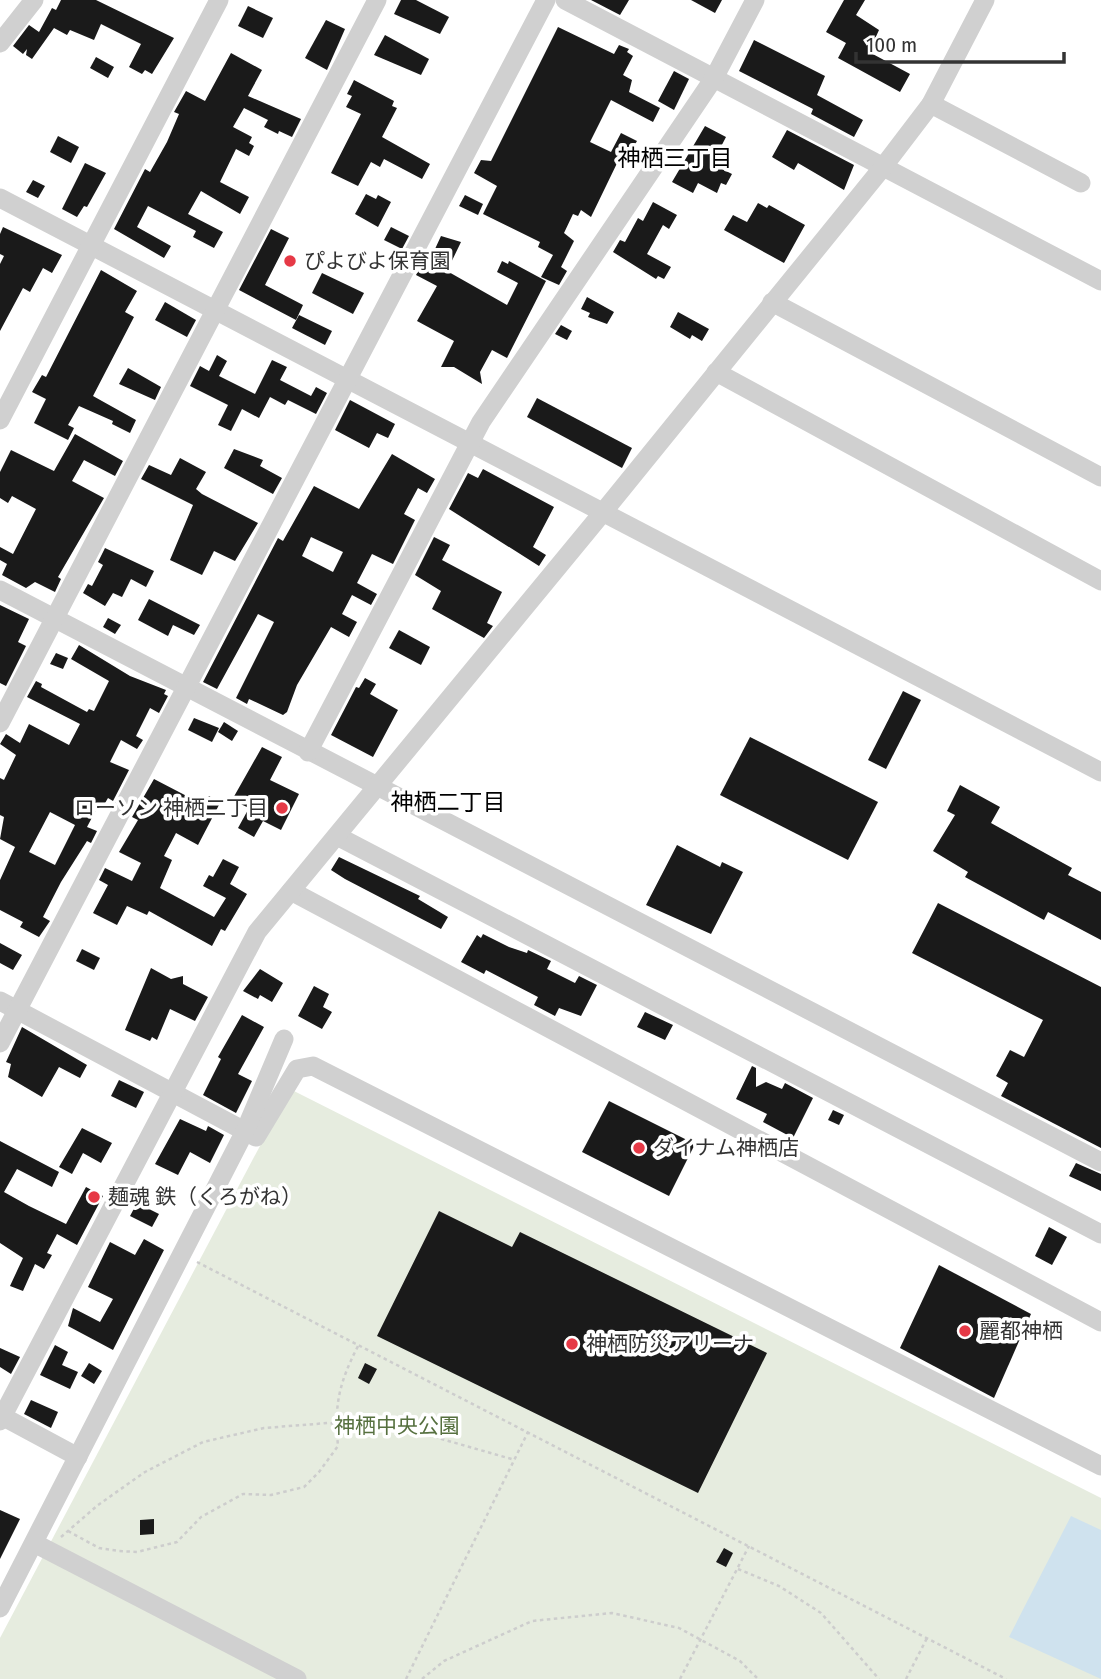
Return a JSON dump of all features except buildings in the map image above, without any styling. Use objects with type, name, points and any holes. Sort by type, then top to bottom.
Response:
[{"type":"street","points":[[0,43],[34,0]]},
{"type":"street","points":[[0,420],[219,0]]},
{"type":"street","points":[[0,723],[377,0]]},
{"type":"street","points":[[0,1043],[9,1006],[186,689],[546,0]]},
{"type":"street","points":[[565,0],[1101,281]]},
{"type":"street","points":[[308,751],[481,422],[714,78],[755,0]]},
{"type":"street","points":[[78,1457],[1,1417],[257,932],[604,512],[883,167],[931,104],[985,0]]},
{"type":"street","points":[[931,104],[1082,183]]},
{"type":"street","points":[[0,198],[1101,772]]},
{"type":"street","points":[[772,302],[1101,477]]},
{"type":"street","points":[[716,372],[1101,581]]},
{"type":"street","points":[[0,590],[186,689],[1101,1161]]},
{"type":"street","points":[[337,836],[1101,1234]]},
{"type":"street","points":[[291,891],[1101,1322]]},
{"type":"street","points":[[9,1006],[256,1137],[297,1069],[313,1066],[1101,1466]]},
{"type":"street","points":[[0,1608],[245,1131],[284,1039]]},
{"type":"street","points":[[34,1543],[297,1679]]},
{"type":"path","points":[[193,1259],[1006,1679]]},
{"type":"path","points":[[68,1531],[99,1548],[137,1552],[177,1542],[201,1517],[243,1494],[271,1494],[304,1487],[338,1446],[335,1412],[342,1376],[358,1345]]},
{"type":"path","points":[[57,1540],[98,1505],[145,1472],[203,1442],[264,1427],[336,1424],[402,1427],[515,1460]]},
{"type":"path","points":[[406,1679],[528,1432]]},
{"type":"path","points":[[680,1679],[703,1641],[749,1546]]},
{"type":"path","points":[[738,1569],[779,1586],[821,1613],[879,1679]]},
{"type":"path","points":[[422,1679],[444,1661],[532,1621],[612,1613],[679,1628],[740,1661],[758,1679]]},
{"type":"path","points":[[906,1679],[927,1638]]},
{"type":"green space","name":"神栖中央公園","points":[[290,1089],[1101,1498],[1101,1679],[0,1679],[0,1638]]},
{"type":"water","points":[[1071,1516],[1101,1530],[1101,1679],[1009,1637]]},
{"type":"place","name":"ぴよびよ保育園","points":[[290,261]]},
{"type":"place","name":"ローソン 神栖二丁目","points":[[282,808]]},
{"type":"place","name":"ダイナム神栖店","points":[[639,1148]]},
{"type":"place","name":"麺魂 鉄（くろがね）","points":[[94,1197]]},
{"type":"place","name":"麗都神栖","points":[[965,1331]]},
{"type":"place","name":"神栖防災アリーナ","points":[[572,1344]]},
{"type":"district","name":"神栖三丁目","points":[[675,158]]},
{"type":"district","name":"神栖二丁目","points":[[448,802]]}]
